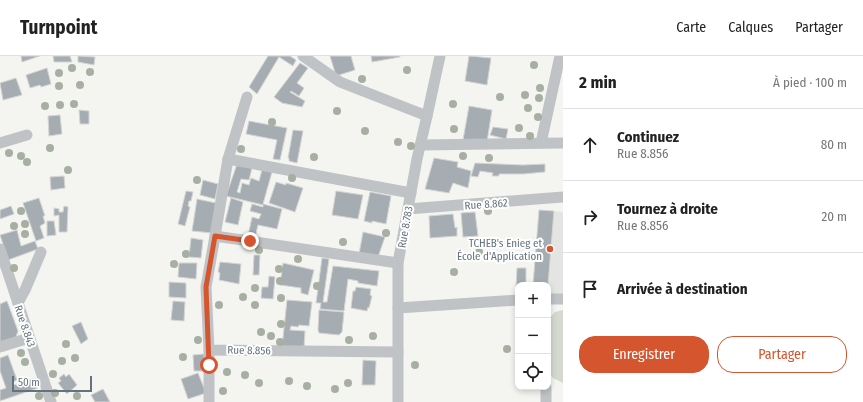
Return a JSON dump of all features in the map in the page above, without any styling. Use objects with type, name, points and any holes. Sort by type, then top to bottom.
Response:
[{"type":"street","points":[[303,56],[340,82],[428,116]]},
{"type":"street","name":"Rue 8.783","points":[[398,402],[398,263],[420,145],[428,116],[440,56]]},
{"type":"street","points":[[541,143],[560,56]]},
{"type":"street","points":[[209,402],[209,350],[206,287],[228,158],[246,97]]},
{"type":"street","points":[[0,143],[27,135]]},
{"type":"street","points":[[420,145],[563,143]]},
{"type":"street","points":[[228,158],[411,194]]},
{"type":"street","name":"Rue 8.862","points":[[408,209],[563,197]]},
{"type":"street","points":[[215,236],[398,263]]},
{"type":"street","name":"Rue 8.843","points":[[0,249],[51,402]]},
{"type":"street","points":[[18,303],[41,252]]},
{"type":"street","points":[[551,299],[563,299]]},
{"type":"street","points":[[398,308],[515,300]]},
{"type":"street","points":[[0,347],[29,338]]},
{"type":"street","name":"Rue 8.856","points":[[209,350],[398,352]]},
{"type":"street","points":[[546,390],[546,402]]},
{"type":"shaded area","name":"TCHEB's Enieg et École d'Application","points":[[539,210],[563,212],[563,296],[551,296],[551,282],[533,282]]},
{"type":"shaded area","points":[[563,310],[563,383],[551,376],[551,317],[555,312]]},
{"type":"building","points":[[21,56],[40,56],[22,62]]},
{"type":"building","points":[[53,56],[70,56],[72,62],[54,62]]},
{"type":"building","points":[[78,56],[95,57],[94,65],[78,62]]},
{"type":"building","points":[[268,56],[290,56],[296,60],[293,66],[279,57],[257,94],[249,87]]},
{"type":"building","points":[[330,56],[351,56],[355,70],[336,76]]},
{"type":"building","points":[[371,56],[400,56],[400,57],[372,62]]},
{"type":"building","points":[[469,56],[491,58],[487,85],[465,81]]},
{"type":"building","points":[[300,63],[308,68],[297,83],[304,88],[299,96],[291,91],[290,92],[305,101],[302,107],[282,103],[274,97]]},
{"type":"building","points":[[47,68],[51,84],[30,88],[26,75]]},
{"type":"building","points":[[16,78],[22,95],[3,100],[0,83]]},
{"type":"building","points":[[469,106],[492,110],[487,142],[463,140]]},
{"type":"building","points":[[79,110],[89,111],[89,124],[80,124]]},
{"type":"building","points":[[60,115],[62,134],[49,136],[48,116]]},
{"type":"building","points":[[249,121],[287,128],[280,160],[273,159],[277,140],[246,134]]},
{"type":"building","points":[[493,127],[508,129],[506,139],[490,135]]},
{"type":"building","points":[[293,130],[303,131],[297,163],[289,161],[288,158]]},
{"type":"building","points":[[434,158],[458,162],[457,167],[471,171],[468,188],[453,183],[449,193],[425,189]]},
{"type":"building","points":[[475,163],[523,165],[545,164],[545,172],[499,174],[499,176],[492,176],[493,173],[480,171],[478,177],[471,176]]},
{"type":"building","points":[[237,164],[252,168],[249,180],[241,179],[237,192],[240,193],[242,183],[249,185],[251,178],[259,181],[262,170],[272,172],[263,204],[282,209],[277,229],[258,225],[255,238],[248,236],[252,217],[259,219],[261,214],[250,211],[252,204],[263,207],[263,205],[226,196]]},
{"type":"building","points":[[64,176],[65,188],[51,190],[50,177]]},
{"type":"building","points":[[203,180],[218,184],[215,199],[200,195]]},
{"type":"building","points":[[276,182],[303,188],[295,212],[269,203]]},
{"type":"building","points":[[186,191],[193,192],[191,201],[189,201],[188,206],[190,207],[185,226],[178,224]]},
{"type":"building","points":[[336,191],[363,195],[358,219],[332,215]]},
{"type":"building","points":[[370,192],[391,196],[386,224],[364,221]]},
{"type":"building","points":[[39,198],[45,216],[43,216],[45,223],[40,226],[44,238],[36,241],[23,203]]},
{"type":"building","points":[[231,198],[243,202],[238,225],[225,222]]},
{"type":"building","points":[[197,199],[216,203],[212,233],[192,231]]},
{"type":"building","points":[[11,206],[14,214],[0,219],[0,210]]},
{"type":"building","points":[[64,206],[68,207],[67,232],[59,232],[59,215],[54,216],[54,208],[59,209],[59,212],[63,212]]},
{"type":"building","points":[[539,210],[554,211],[548,282],[533,282]]},
{"type":"building","points":[[475,212],[478,236],[463,237],[461,213]]},
{"type":"building","points":[[453,214],[455,228],[457,227],[457,236],[430,238],[429,216]]},
{"type":"building","points":[[47,221],[54,221],[56,235],[47,236]]},
{"type":"building","points":[[17,230],[21,246],[35,241],[38,249],[8,260],[0,235]]},
{"type":"building","points":[[363,232],[385,237],[378,257],[359,254]]},
{"type":"building","points":[[191,238],[203,240],[201,258],[189,257]]},
{"type":"building","points":[[254,255],[260,255],[259,275],[253,275]]},
{"type":"building","points":[[322,258],[329,259],[323,302],[327,302],[333,266],[379,271],[377,286],[358,283],[358,281],[348,279],[344,311],[320,309],[321,303],[316,303]]},
{"type":"building","points":[[220,262],[241,264],[239,284],[219,280],[220,273],[218,272]]},
{"type":"building","points":[[179,263],[197,263],[196,279],[178,277]]},
{"type":"building","points":[[283,263],[314,270],[308,295],[301,293],[301,288],[280,285]]},
{"type":"building","points":[[517,268],[526,268],[526,282],[516,282]]},
{"type":"building","points":[[269,276],[275,277],[273,299],[261,298],[262,287],[268,287]]},
{"type":"building","points":[[169,282],[186,283],[186,298],[169,297]]},
{"type":"building","points":[[356,287],[371,289],[370,295],[372,296],[367,311],[351,308],[353,291],[355,291]]},
{"type":"building","points":[[287,300],[312,302],[309,326],[291,326],[290,330],[305,331],[304,348],[282,347]]},
{"type":"building","points":[[7,301],[18,331],[16,337],[0,342],[0,304]]},
{"type":"building","points":[[173,301],[185,302],[184,321],[171,320]]},
{"type":"building","points":[[319,310],[344,312],[342,332],[339,335],[319,333]]},
{"type":"building","points":[[81,322],[88,339],[81,344],[72,326]]},
{"type":"building","points":[[204,354],[205,371],[194,371],[193,355]]},
{"type":"building","points":[[8,355],[17,380],[13,382],[14,385],[35,378],[38,388],[0,401],[0,390],[6,388],[0,371],[0,358]]},
{"type":"building","points":[[363,360],[376,361],[375,385],[362,385]]},
{"type":"building","points":[[198,373],[206,393],[188,399],[181,379]]},
{"type":"building","points":[[64,374],[66,377],[69,374],[77,385],[67,394],[58,383],[61,381],[59,378]]},
{"type":"building","points":[[103,389],[110,402],[95,402],[91,395]]},
{"type":"place","name":"TCHEB's Enieg et École d'Application","points":[[550,249]]},
{"type":"route","points":[[209,365],[206,287],[215,236],[250,241]]}]
